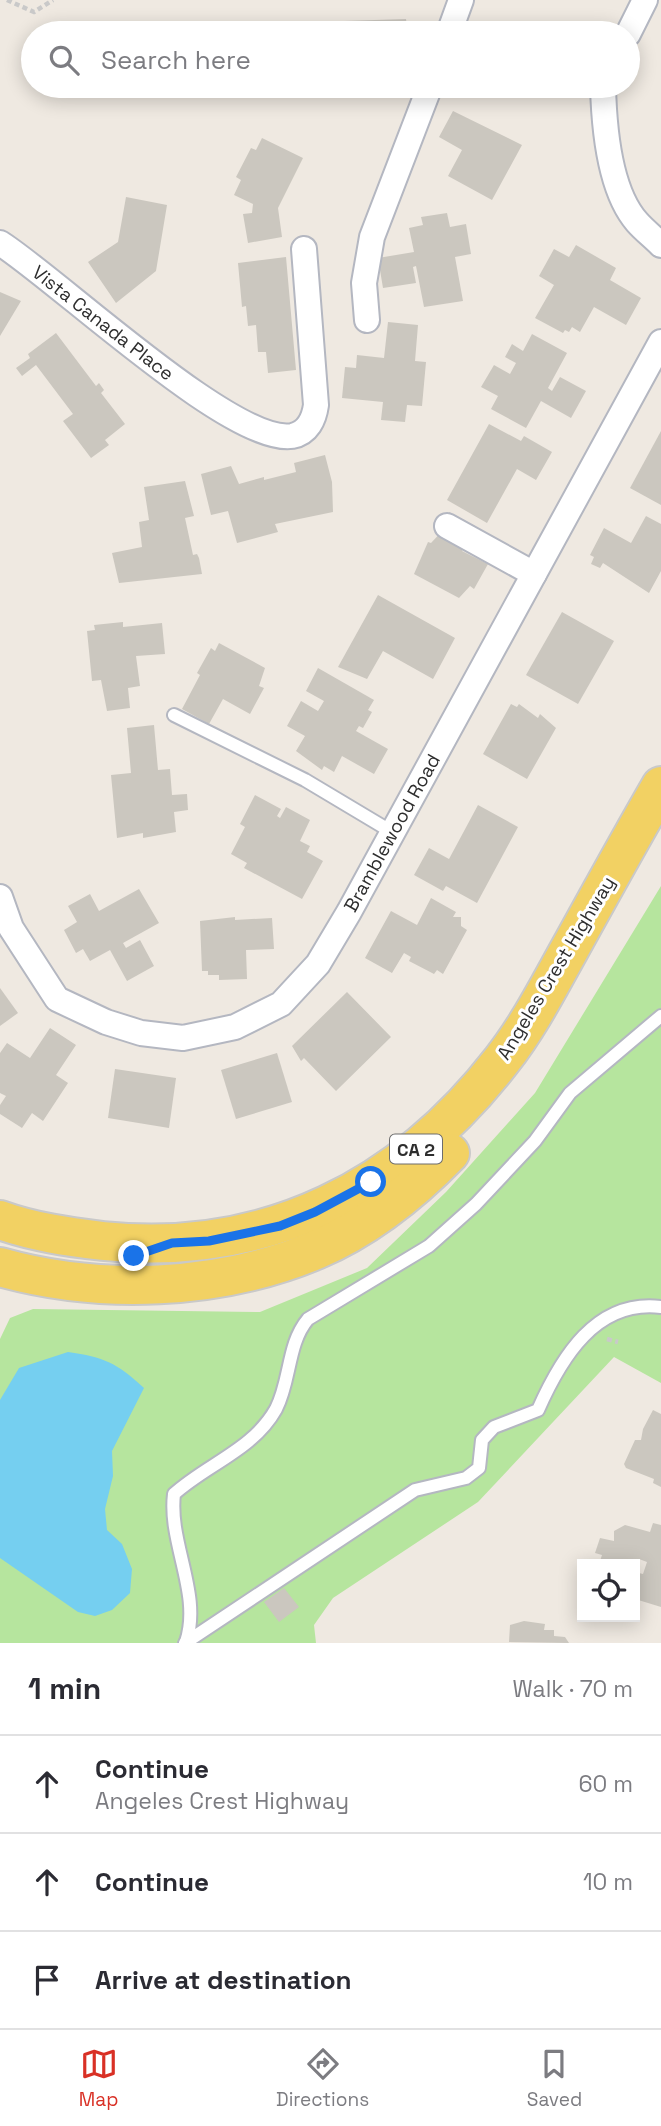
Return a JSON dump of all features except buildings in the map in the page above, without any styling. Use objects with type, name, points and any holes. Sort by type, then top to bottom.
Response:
[{"type":"main road","name":"Angeles Crest Highway","points":[[0,1220],[20,1227],[86,1239],[128,1243],[172,1243],[241,1236],[280,1226],[315,1212],[396,1166],[452,1116],[504,1059],[539,1004],[661,786]]},
{"type":"main road","name":"Angeles Crest Highway","points":[[0,1266],[56,1279],[115,1285],[167,1284],[272,1265],[317,1250],[388,1207],[444,1159],[497,1104],[519,1075],[661,827]]},
{"type":"main road","points":[[0,1247],[17,1242],[96,1256],[134,1256],[172,1243]]},
{"type":"main road","points":[[0,1296],[23,1285],[56,1279]]},
{"type":"street","points":[[453,21],[461,0]]},
{"type":"street","points":[[631,21],[635,3]]},
{"type":"street","points":[[367,320],[364,283],[372,237],[426,98]]},
{"type":"street","points":[[604,98],[605,134],[614,174],[635,220],[661,245]]},
{"type":"street","name":"Vista Canada Place","points":[[0,243],[206,403],[292,436],[307,428],[313,420],[316,405],[304,249]]},
{"type":"street","name":"Bramblewood Road","points":[[0,897],[10,928],[57,999],[130,1030],[183,1038],[235,1027],[281,1004],[318,964],[661,342]]},
{"type":"street","points":[[447,526],[534,574]]},
{"type":"lane","points":[[174,715],[305,780],[392,832]]},
{"type":"lane","points":[[185,1642],[191,1627],[190,1605],[172,1511],[174,1494],[192,1478],[238,1451],[262,1429],[277,1407],[297,1333],[309,1319],[429,1246],[476,1204],[535,1141],[570,1093],[661,1016]]},
{"type":"lane","points":[[185,1642],[415,1490],[466,1478],[479,1468],[482,1440],[494,1427],[538,1410],[558,1366],[587,1330],[624,1308],[661,1307]]},
{"type":"path","points":[[7,0],[34,12],[53,0]]},
{"type":"green space","points":[[661,886],[661,1383],[614,1357],[478,1502],[333,1598],[314,1625],[316,1643],[0,1643],[0,1339],[10,1318],[33,1309],[260,1312],[367,1268],[446,1192],[535,1093]]},
{"type":"water","points":[[68,1352],[109,1362],[144,1388],[112,1451],[113,1476],[105,1509],[107,1530],[122,1544],[132,1569],[130,1593],[112,1610],[95,1616],[78,1612],[0,1558],[0,1400],[19,1368]]},
{"type":"route","points":[[134,1256],[172,1243],[241,1236],[280,1226],[315,1212],[371,1182]]}]
